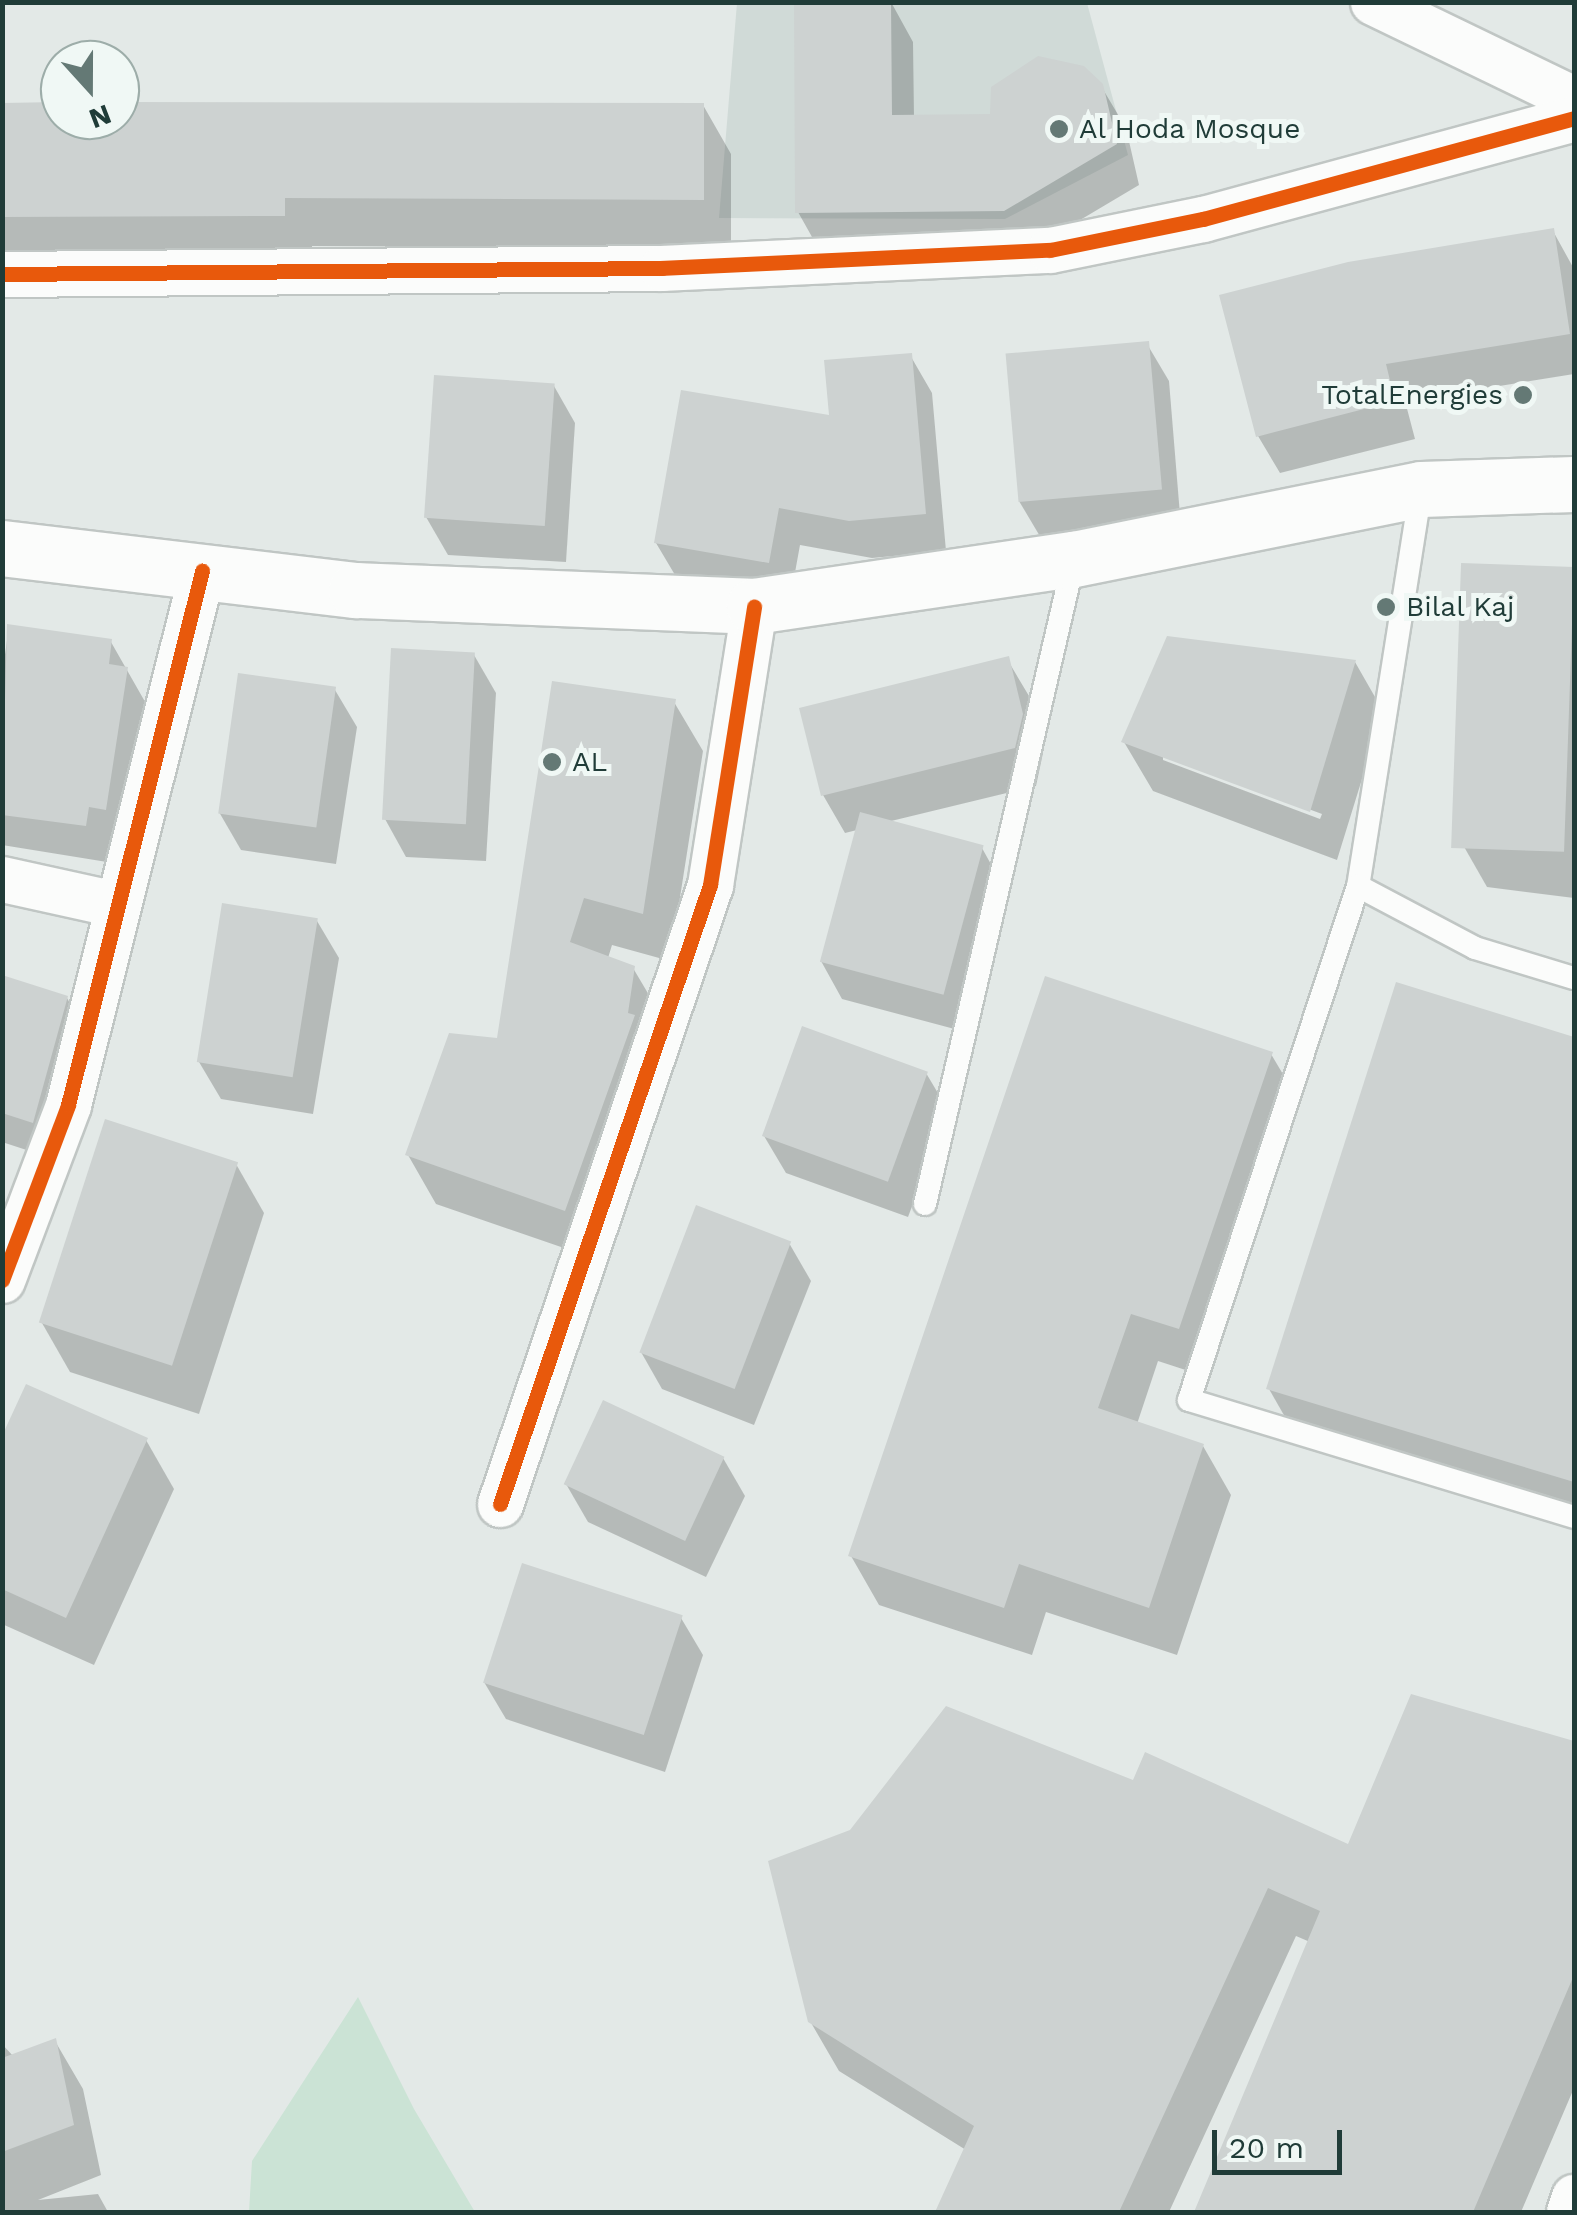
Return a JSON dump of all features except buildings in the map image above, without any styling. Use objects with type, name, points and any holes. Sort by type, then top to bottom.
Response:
[{"type":"main road","points":[[2,548],[356,590],[754,606],[1074,559],[1422,490],[1574,484]]},
{"type":"street","points":[[1373,2],[1574,98]]},
{"type":"street","points":[[2,274],[662,268],[1050,250],[1203,220],[1574,118]]},
{"type":"street","points":[[2,1280],[68,1105],[202,571]]},
{"type":"street","points":[[500,1504],[710,885],[754,606]]},
{"type":"street","points":[[2,880],[116,904]]},
{"type":"street","points":[[1570,2212],[1574,2197]]},
{"type":"lane","points":[[1422,490],[1358,886],[1189,1400],[1574,1517]]},
{"type":"lane","points":[[925,1204],[1074,559]]},
{"type":"lane","points":[[1358,886],[1475,948],[1574,978]]},
{"type":"shaded area","points":[[737,3],[1087,3],[1128,155],[1005,219],[719,218]]},
{"type":"green space","points":[[358,1997],[414,2109],[475,2212],[249,2212],[252,2161]]},
{"type":"cycle path","points":[[2,274],[662,268],[1050,250],[1203,219],[1574,118]]},
{"type":"cycle path","points":[[2,1280],[68,1105],[202,571]]},
{"type":"cycle path","points":[[500,1504],[710,885],[754,606]]},
{"type":"place","name":"Al Hoda Mosque","points":[[1059,129]]},
{"type":"place","name":"TotalEnergies","points":[[1523,395]]},
{"type":"place","name":"Bilal Kaj","points":[[1386,607]]},
{"type":"place","name":"AL","points":[[552,762]]}]
